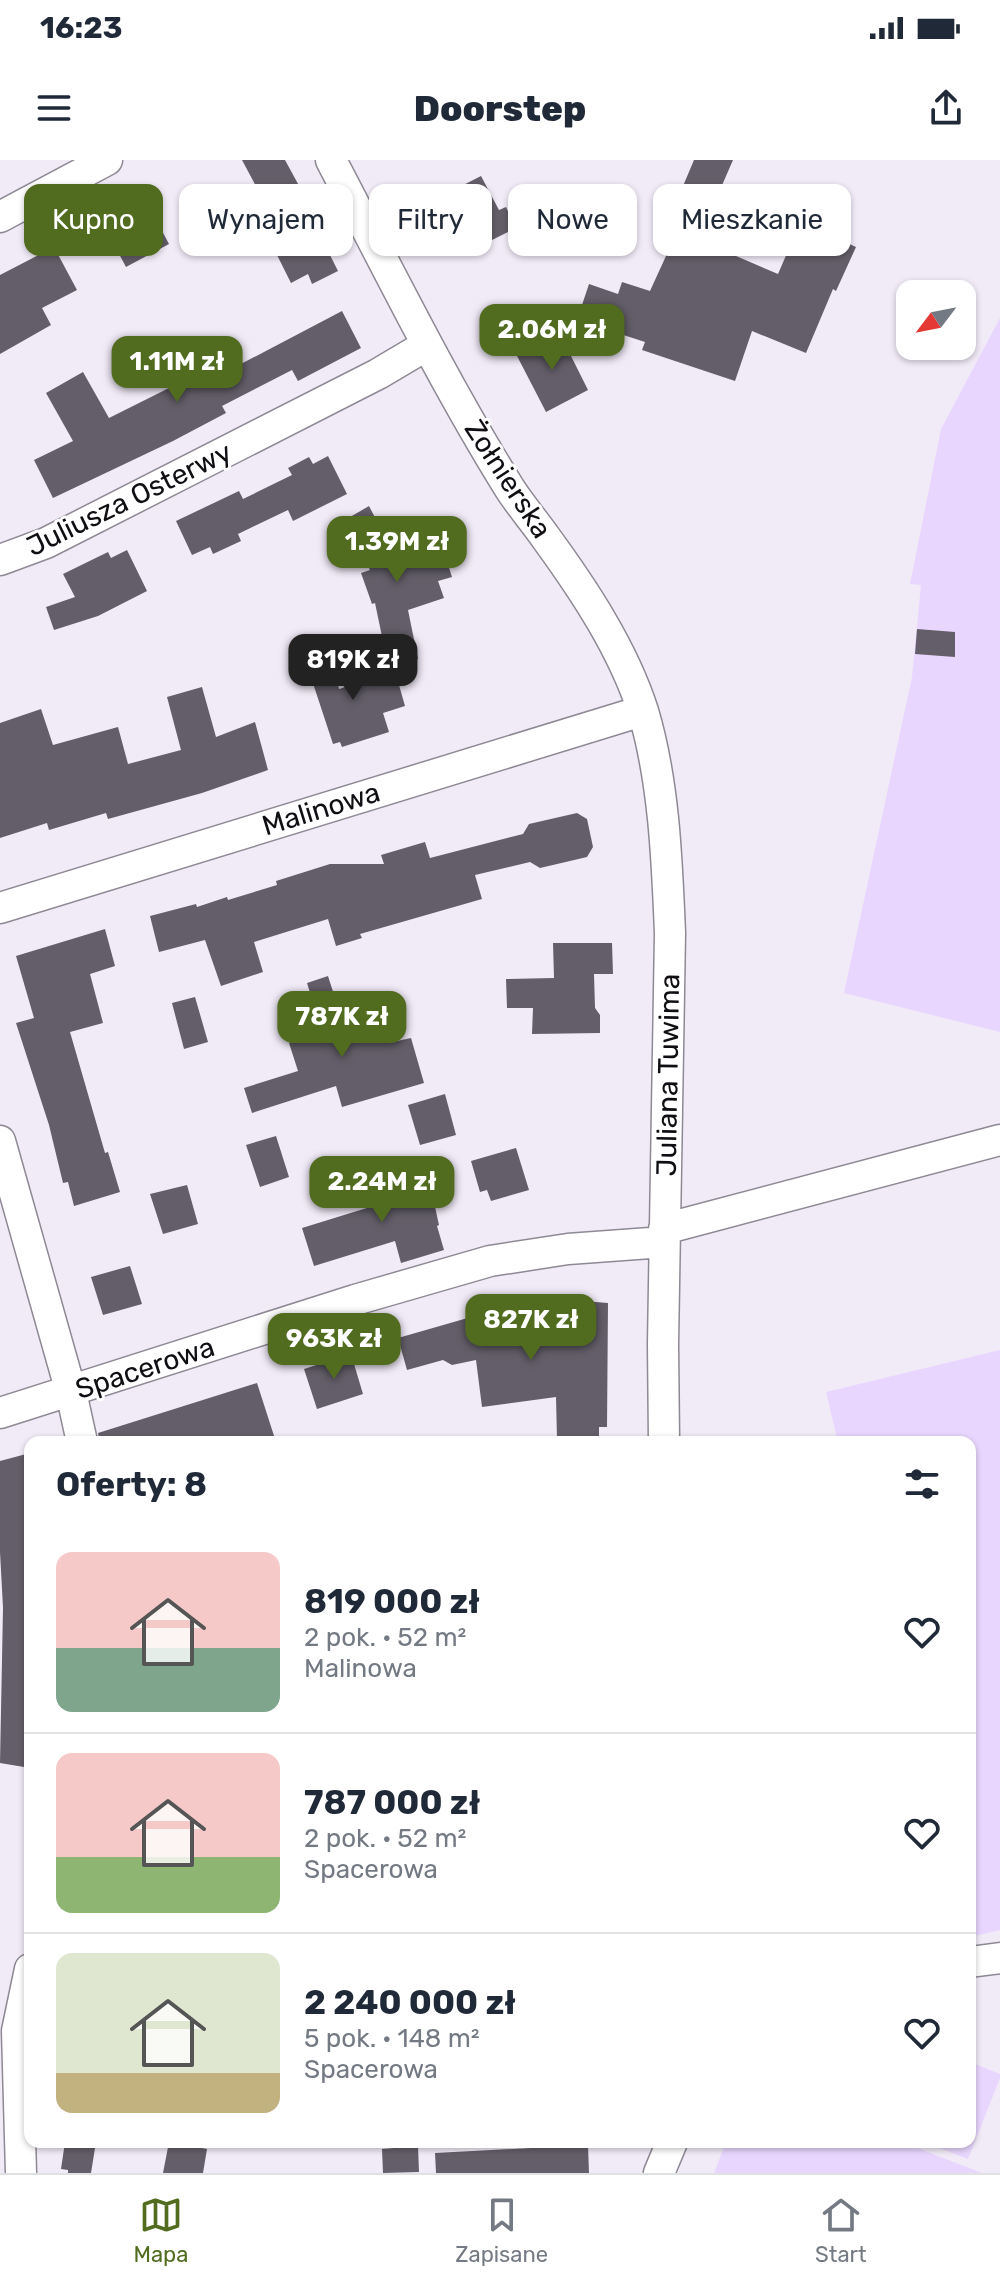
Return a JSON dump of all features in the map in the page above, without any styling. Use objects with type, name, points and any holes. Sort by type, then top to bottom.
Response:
[{"type":"street","points":[[0,217],[107,160]]},
{"type":"street","name":"Żołnierska","points":[[331,160],[427,345],[513,494],[574,577],[614,645],[642,711]]},
{"type":"street","name":"Juliusza Osterwy","points":[[0,560],[46,543],[364,381],[427,345]]},
{"type":"street","name":"Malinowa","points":[[0,908],[642,711]]},
{"type":"street","name":"Juliana Tuwima","points":[[642,711],[658,786],[670,933],[664,1436]]},
{"type":"street","name":"Spacerowa","points":[[0,1413],[355,1300],[490,1261],[664,1236],[1000,1140]]},
{"type":"street","points":[[0,1141],[81,1436]]},
{"type":"street","points":[[976,1961],[1000,1958]]},
{"type":"street","points":[[21,2173],[17,2031],[22,1979]]},
{"type":"street","points":[[659,2173],[669,2148]]},
{"type":"shaded area","points":[[1000,318],[1000,1032],[844,993],[912,677],[921,585],[910,584],[941,429]]},
{"type":"shaded area","points":[[1000,1350],[1000,1930],[976,1936],[976,1436],[837,1436],[826,1392]]},
{"type":"shaded area","points":[[976,2064],[1000,2074],[976,2139]]},
{"type":"shaded area","points":[[724,2148],[917,2148],[982,2173],[714,2173]]},
{"type":"shaded area","points":[[940,2148],[972,2148],[968,2159]]},
{"type":"building","points":[[242,160],[285,160],[298,184],[255,184]]},
{"type":"building","points":[[694,160],[733,160],[723,184],[684,184]]},
{"type":"building","points":[[481,176],[485,184],[465,184]]},
{"type":"building","points":[[492,197],[499,210],[506,207],[508,211],[508,232],[492,240]]},
{"type":"building","points":[[163,233],[169,244],[163,247]]},
{"type":"building","points":[[851,245],[856,247],[836,291],[833,289],[806,353],[752,331],[735,381],[642,350],[645,342],[577,320],[589,284],[618,294],[622,282],[650,291],[666,256],[736,256],[778,274],[786,256],[851,256]]},
{"type":"building","points":[[37,256],[59,256],[77,290],[42,308],[51,325],[0,354],[0,275]]},
{"type":"building","points":[[120,256],[147,256],[126,267]]},
{"type":"building","points":[[278,256],[330,256],[338,271],[312,284],[308,274],[291,283]]},
{"type":"building","points":[[342,311],[361,348],[298,381],[292,370],[222,406],[226,413],[53,498],[34,460],[73,441],[46,393],[83,372],[109,418],[185,380],[179,369],[229,344],[239,365]]},
{"type":"building","points":[[559,332],[588,390],[546,412],[516,354]]},
{"type":"building","points":[[328,456],[347,494],[293,521],[288,510],[238,534],[241,541],[213,554],[210,547],[192,555],[176,521],[239,491],[243,499],[292,475],[288,468],[309,457],[313,464]]},
{"type":"building","points":[[369,506],[383,533],[388,531],[399,561],[442,546],[452,577],[438,581],[444,598],[408,610],[418,659],[388,665],[375,603],[372,604],[361,573],[370,570],[345,520]]},
{"type":"building","points":[[127,550],[147,591],[98,616],[54,630],[46,607],[75,597],[63,574],[108,552],[111,558]]},
{"type":"building","points":[[917,629],[955,632],[955,657],[915,654]]},
{"type":"building","points":[[331,651],[339,689],[395,671],[405,706],[383,713],[389,732],[342,747],[340,742],[333,744],[304,656]]},
{"type":"building","points":[[202,687],[216,737],[255,722],[268,770],[202,793],[108,819],[106,813],[49,830],[47,823],[0,838],[0,723],[41,709],[53,745],[118,727],[128,764],[181,750],[167,697]]},
{"type":"building","points":[[577,813],[587,819],[593,847],[587,857],[540,868],[530,862],[475,875],[482,899],[360,934],[362,938],[336,946],[328,919],[254,942],[263,972],[221,986],[205,940],[159,952],[150,916],[196,904],[197,907],[227,897],[228,900],[330,864],[384,864],[381,855],[425,842],[430,858],[523,834],[529,824]]},
{"type":"building","points":[[105,929],[115,966],[90,974],[103,1023],[70,1032],[105,1153],[108,1152],[120,1192],[74,1206],[68,1182],[63,1183],[49,1125],[16,1023],[34,1018],[16,956]]},
{"type":"building","points":[[553,943],[612,943],[613,974],[594,974],[595,1008],[600,1015],[600,1033],[532,1034],[533,1008],[507,1008],[506,979],[554,978]]},
{"type":"building","points":[[328,976],[344,1026],[389,1012],[397,1041],[411,1038],[424,1083],[342,1107],[336,1086],[252,1113],[244,1088],[298,1071],[289,1043],[322,1032],[307,983]]},
{"type":"building","points":[[195,997],[208,1042],[184,1049],[172,1003]]},
{"type":"building","points":[[445,1094],[456,1135],[420,1145],[408,1105]]},
{"type":"building","points":[[276,1136],[289,1177],[260,1187],[246,1145]]},
{"type":"building","points":[[516,1148],[529,1190],[491,1201],[487,1190],[480,1192],[471,1161]]},
{"type":"building","points":[[423,1170],[444,1250],[401,1263],[395,1241],[314,1266],[302,1228],[383,1203],[377,1183]]},
{"type":"building","points":[[187,1185],[198,1224],[163,1234],[150,1194]]},
{"type":"building","points":[[130,1266],[142,1304],[103,1315],[91,1277]]},
{"type":"building","points":[[559,1299],[608,1303],[607,1427],[599,1427],[599,1436],[557,1436],[556,1397],[482,1407],[476,1360],[452,1365],[443,1360],[407,1370],[398,1338],[485,1313],[490,1330],[558,1321]]},
{"type":"building","points":[[351,1354],[363,1394],[317,1409],[304,1369]]},
{"type":"building","points":[[257,1383],[274,1436],[99,1436],[98,1433]]},
{"type":"building","points":[[24,1455],[24,1767],[0,1763],[3,1608],[0,1461]]},
{"type":"building","points":[[64,2148],[95,2148],[91,2173],[68,2173],[68,2170],[61,2169]]},
{"type":"building","points":[[168,2148],[207,2149],[203,2173],[163,2173]]},
{"type":"building","points":[[418,2148],[419,2172],[383,2173],[382,2149]]},
{"type":"building","points":[[588,2148],[589,2173],[436,2173],[435,2153]]}]
